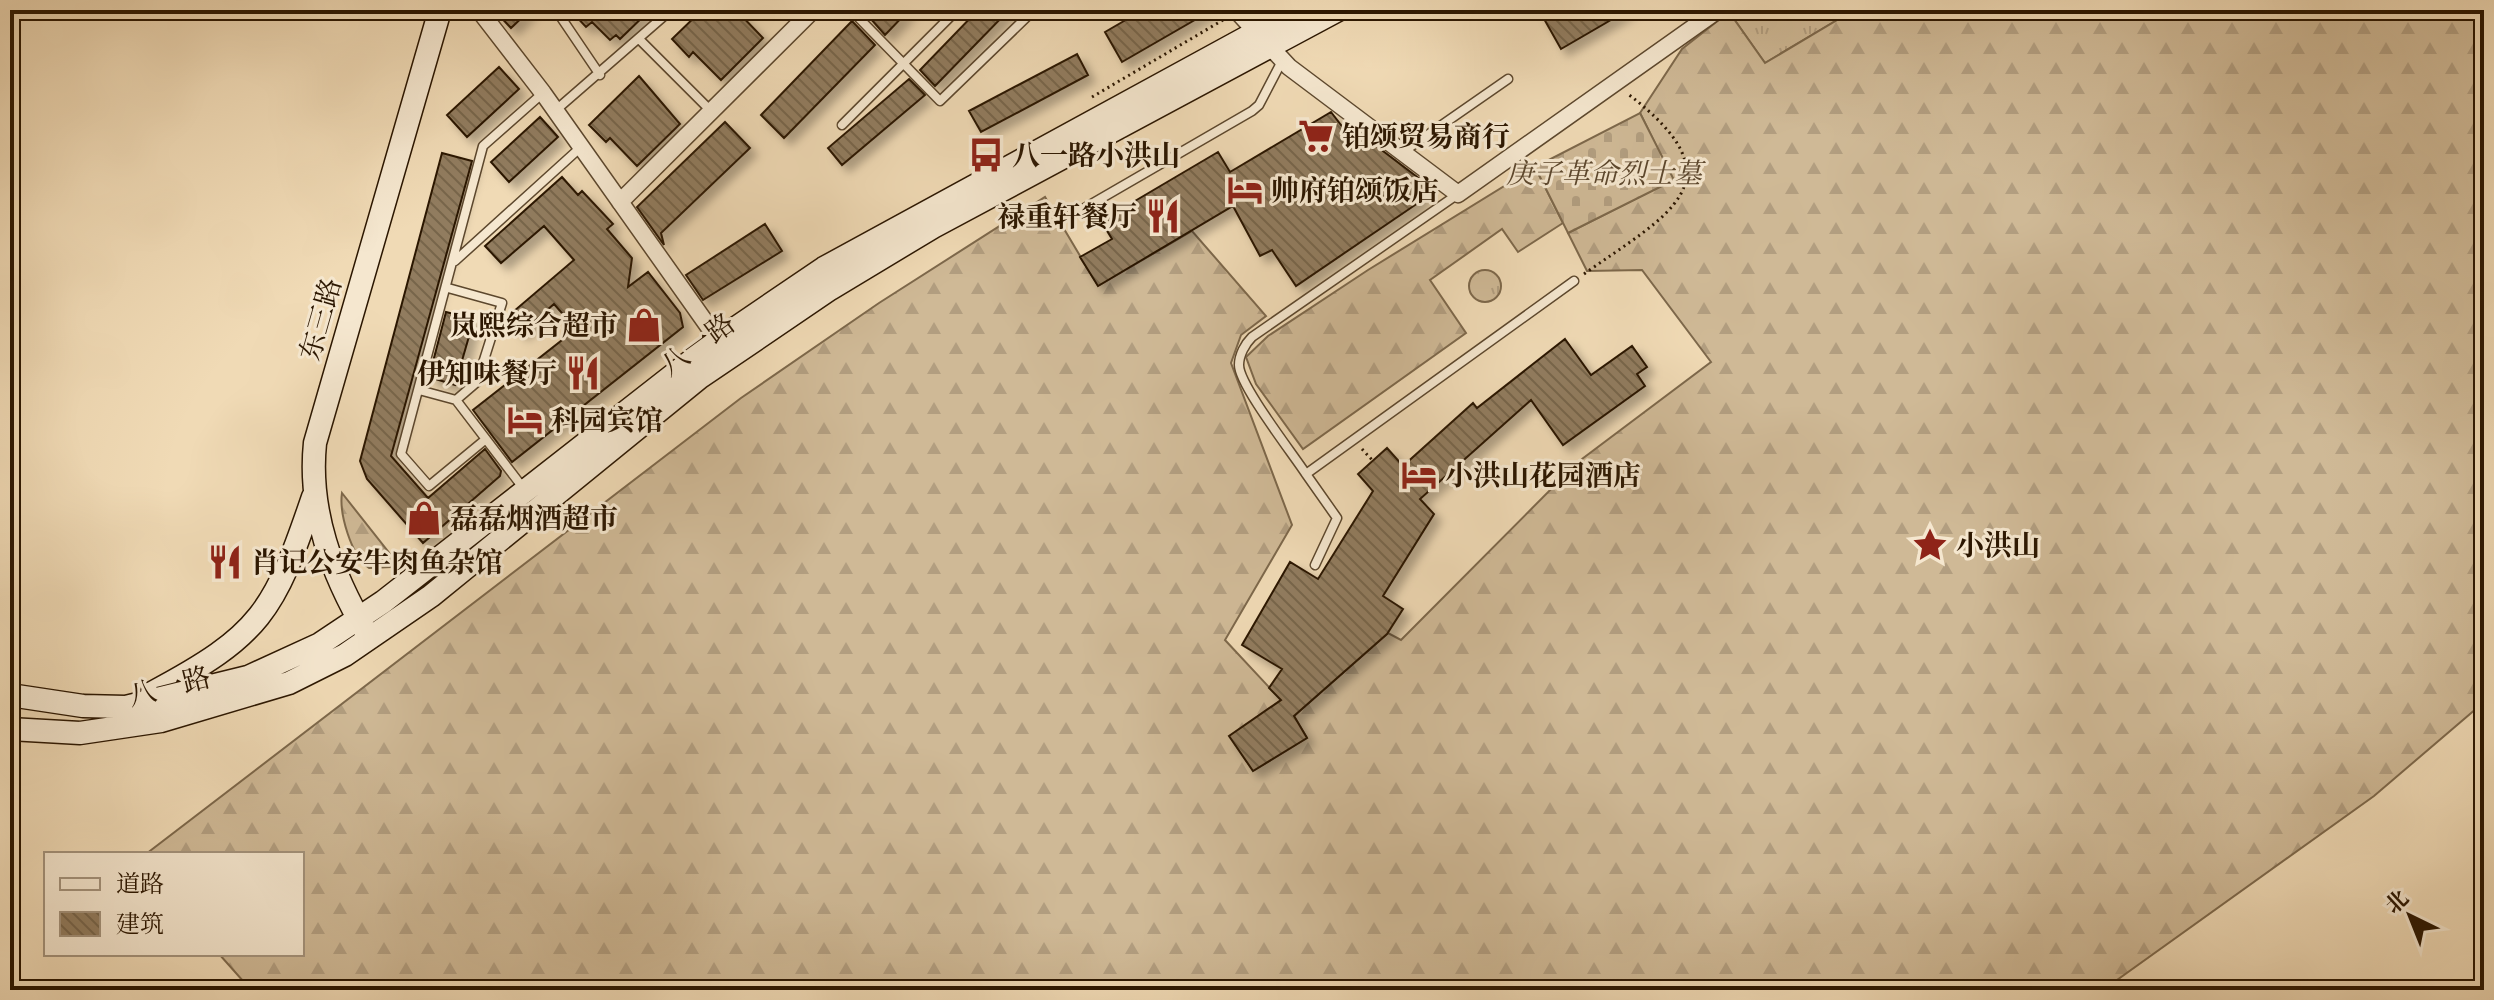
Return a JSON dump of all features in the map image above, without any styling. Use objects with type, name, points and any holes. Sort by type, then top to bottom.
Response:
[{"type":"main road","name":"东三路","points":[[371,640],[324,540],[313,495],[315,443],[440,10]]},
{"type":"main road","name":"八一路","points":[[126,707],[219,685],[273,667],[359,619],[718,340],[847,255],[1268,47],[1297,10]]},
{"type":"main road","name":"八一路","points":[[10,729],[80,733],[175,718],[289,683],[371,640],[679,393],[786,318],[933,227],[1338,10]]},
{"type":"main road","points":[[10,695],[83,706],[126,707],[217,658],[265,611],[290,563],[313,495]]},
{"type":"street","points":[[479,10],[543,93],[718,340]]},
{"type":"street","points":[[620,202],[813,10]]},
{"type":"street","points":[[1236,10],[1268,47],[1458,194],[1718,10]]},
{"type":"lane","points":[[556,10],[600,75]]},
{"type":"lane","points":[[555,110],[600,75],[671,10]]},
{"type":"lane","points":[[851,10],[940,101],[1034,10]]},
{"type":"lane","points":[[842,125],[957,10]]},
{"type":"lane","points":[[640,40],[711,111]]},
{"type":"lane","points":[[1069,217],[1252,111],[1268,47]]},
{"type":"lane","points":[[1403,152],[1508,79]]},
{"type":"lane","points":[[486,439],[429,486],[401,454],[448,288],[483,146],[543,93]]},
{"type":"lane","points":[[454,262],[581,147]]},
{"type":"lane","points":[[1315,565],[1337,518],[1245,384],[1239,364],[1244,347],[1252,337],[1458,194]]},
{"type":"lane","points":[[1306,474],[1574,281]]},
{"type":"lane","points":[[448,288],[502,303],[477,382],[456,400]]},
{"type":"lane","points":[[419,390],[456,400],[525,490]]},
{"type":"path","points":[[1574,281],[1668,213],[1681,196],[1687,179],[1686,161],[1674,136],[1614,84]]},
{"type":"green space","points":[[1854,10],[1765,63],[1729,12]]},
{"type":"green space","points":[[1854,10],[1937,10],[1939,14],[1947,10],[2484,10],[2484,702],[2374,796],[2103,990],[251,990],[221,956],[304,956],[304,852],[149,852],[741,398],[879,303],[1045,197],[1098,286],[1192,231],[1266,316],[1241,335],[1231,363],[1292,525],[1225,640],[1281,700],[1230,736],[1253,771],[1307,738],[1294,716],[1388,633],[1401,640],[1578,462],[1711,362],[1642,270],[1587,271],[1568,233],[1673,180],[1640,113],[1682,49],[1729,12],[1765,63]]},
{"type":"green space","name":"庚子革命烈士墓","points":[[1640,113],[1674,180],[1568,233],[1535,167]]},
{"type":"green space","points":[[1535,167],[1563,223],[1518,252],[1502,229],[1430,280],[1466,333],[1303,449],[1256,384],[1246,357],[1268,336],[1368,270]]},
{"type":"green space","points":[[1485,270],[1497,274],[1501,286],[1497,298],[1485,302],[1473,298],[1469,286],[1473,274]]},
{"type":"green space","points":[[342,493],[394,559],[391,567],[369,568],[357,554],[344,522]]},
{"type":"building","points":[[494,10],[530,10],[511,28]]},
{"type":"building","points":[[570,10],[650,10],[620,39],[616,35],[610,40],[592,22],[586,27]]},
{"type":"building","points":[[702,10],[736,10],[763,38],[721,80],[693,52],[689,57],[672,39]]},
{"type":"building","points":[[863,10],[909,10],[885,35]]},
{"type":"building","points":[[978,10],[1009,10],[935,86],[920,70]]},
{"type":"building","points":[[1143,10],[1212,10],[1122,62],[1105,32]]},
{"type":"building","points":[[1539,10],[1628,10],[1561,49]]},
{"type":"building","points":[[852,21],[875,45],[784,138],[761,115]]},
{"type":"building","points":[[1077,54],[1088,75],[981,132],[969,111]]},
{"type":"building","points":[[499,67],[519,89],[467,137],[447,115]]},
{"type":"building","points":[[639,76],[680,124],[637,166],[610,138],[606,142],[589,125]]},
{"type":"building","points":[[909,79],[925,95],[842,165],[828,148]]},
{"type":"building","points":[[1331,112],[1348,134],[1354,129],[1425,183],[1421,201],[1296,286],[1272,250],[1260,256],[1233,206],[1098,286],[1080,257],[1112,239],[1101,221],[1218,152],[1230,172]]},
{"type":"building","points":[[540,117],[558,137],[509,182],[491,162]]},
{"type":"building","points":[[725,122],[750,148],[661,233],[664,245],[637,207]]},
{"type":"building","points":[[442,153],[472,161],[391,456],[428,498],[485,449],[501,471],[500,476],[423,543],[367,479],[360,461]]},
{"type":"building","points":[[562,177],[578,195],[582,191],[613,224],[607,229],[632,258],[628,287],[648,272],[680,313],[683,327],[512,462],[473,410],[576,329],[554,304],[521,333],[507,317],[574,260],[544,226],[501,263],[485,246]]},
{"type":"building","points":[[765,224],[782,251],[703,300],[686,275]]},
{"type":"building","points":[[446,312],[474,319],[455,385],[429,377]]},
{"type":"building","points":[[1565,339],[1591,375],[1632,346],[1647,367],[1637,374],[1645,386],[1563,445],[1531,400],[1420,499],[1434,514],[1383,596],[1403,609],[1387,634],[1294,716],[1307,738],[1253,771],[1229,736],[1281,700],[1269,688],[1282,669],[1242,645],[1290,562],[1318,579],[1373,491],[1358,474],[1387,448],[1403,466],[1473,403],[1477,408]]},
{"type":"place","name":"铂颂贸易商行","points":[[1316,136]]},
{"type":"place","name":"八一路小洪山","points":[[986,155]]},
{"type":"place","name":"帅府铂颂饭店","points":[[1245,190]]},
{"type":"place","name":"禄重轩餐厅","points":[[1163,216]]},
{"type":"place","name":"岚熙综合超市","points":[[644,325]]},
{"type":"place","name":"伊知味餐厅","points":[[583,373]]},
{"type":"place","name":"科园宾馆","points":[[525,420]]},
{"type":"place","name":"小洪山花园酒店","points":[[1419,475]]},
{"type":"place","name":"磊磊烟酒超市","points":[[424,518]]},
{"type":"place","name":"小洪山","points":[[1930,545]]},
{"type":"place","name":"肖记公安牛肉鱼杂馆","points":[[225,562]]}]
